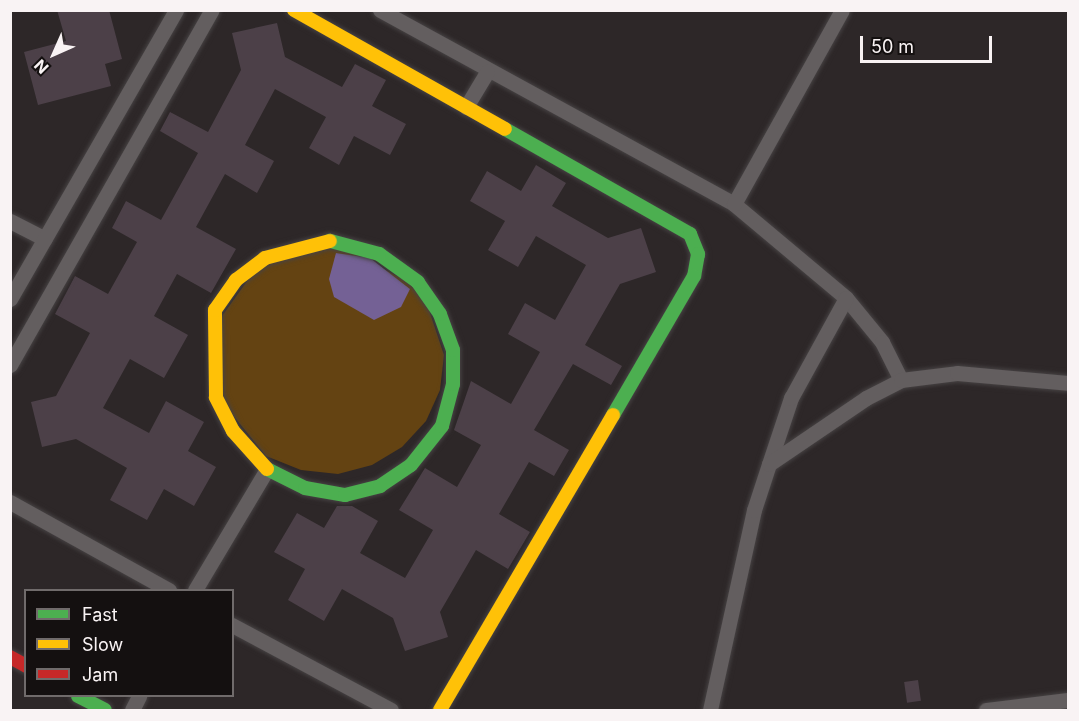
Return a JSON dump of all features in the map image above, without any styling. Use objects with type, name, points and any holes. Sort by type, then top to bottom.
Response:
[{"type":"street","points":[[10,299],[176,10]]},
{"type":"street","points":[[10,365],[212,10]]},
{"type":"street","points":[[294,10],[690,234],[698,254],[694,276],[440,711]]},
{"type":"street","points":[[380,10],[487,72],[734,204],[846,298],[882,342],[901,380]]},
{"type":"street","points":[[734,204],[842,10]]},
{"type":"street","points":[[466,108],[487,72]]},
{"type":"street","points":[[10,221],[45,239]]},
{"type":"street","points":[[330,241],[379,254],[417,282],[440,314],[453,350],[453,384],[442,426],[411,465],[380,486],[345,495],[305,488],[267,469],[233,431],[216,397],[212,358],[215,310],[237,280],[265,258],[292,248],[330,241]]},
{"type":"street","points":[[710,711],[754,510],[769,464],[791,398],[846,298]]},
{"type":"street","points":[[769,464],[800,440],[901,380],[957,373],[1068,384]]},
{"type":"street","points":[[196,589],[267,469]]},
{"type":"street","points":[[10,502],[165,589]]},
{"type":"street","points":[[234,626],[391,711]]},
{"type":"street","points":[[10,657],[24,665]]},
{"type":"street","points":[[80,697],[105,711]]},
{"type":"street","points":[[132,711],[139,697]]},
{"type":"street","points":[[986,711],[1068,700]]},
{"type":"shaded area","points":[[331,242],[422,289],[444,355],[440,390],[426,421],[402,447],[372,465],[338,474],[301,470],[266,456],[219,398],[217,323],[260,263]]},
{"type":"shaded area","points":[[336,253],[370,258],[410,289],[401,307],[374,320],[334,297],[329,279]]},
{"type":"building","points":[[57,10],[109,10],[122,59],[105,64],[111,86],[38,105],[24,52],[66,41]]},
{"type":"building","points":[[277,23],[285,57],[342,87],[355,64],[386,80],[372,106],[406,124],[390,155],[354,136],[339,165],[309,148],[326,117],[275,89],[245,145],[274,161],[257,193],[225,174],[196,227],[236,249],[211,293],[177,274],[154,316],[188,335],[164,378],[130,359],[103,408],[149,433],[166,401],[204,422],[188,451],[216,467],[194,506],[164,489],[147,520],[110,500],[127,468],[76,439],[42,447],[31,402],[56,396],[90,333],[55,314],[75,276],[108,294],[137,242],[112,228],[126,201],[161,220],[198,153],[160,131],[170,112],[208,132],[241,70],[232,33]]},
{"type":"building","points":[[536,165],[566,183],[552,206],[608,238],[641,228],[656,272],[620,284],[585,345],[622,366],[611,385],[573,364],[534,430],[569,450],[554,476],[529,462],[499,514],[530,532],[508,569],[476,550],[440,612],[448,637],[405,651],[393,618],[342,589],[324,621],[288,600],[305,569],[274,552],[297,513],[324,528],[337,506],[352,506],[378,521],[360,553],[405,578],[433,530],[399,510],[425,468],[457,487],[481,445],[454,430],[471,381],[511,404],[540,352],[508,334],[525,303],[555,320],[586,265],[536,236],[518,267],[488,250],[505,221],[470,201],[487,171],[521,191]]},
{"type":"building","points":[[918,680],[921,701],[907,703],[904,682]]},
{"type":"traffic: fast","points":[[505,129],[690,234],[698,254],[694,276],[613,415]]},
{"type":"traffic: fast","points":[[267,469],[305,488],[345,495],[380,486],[411,465],[442,426],[453,384],[453,350],[440,314],[418,282],[379,254],[330,241]]},
{"type":"traffic: fast","points":[[80,697],[105,710]]},
{"type":"traffic: slow","points":[[294,10],[505,129]]},
{"type":"traffic: slow","points":[[267,469],[233,431],[216,397],[215,310],[236,280],[265,258],[330,241]]},
{"type":"traffic: slow","points":[[440,710],[613,415]]},
{"type":"traffic: jam","points":[[10,657],[24,665]]}]
